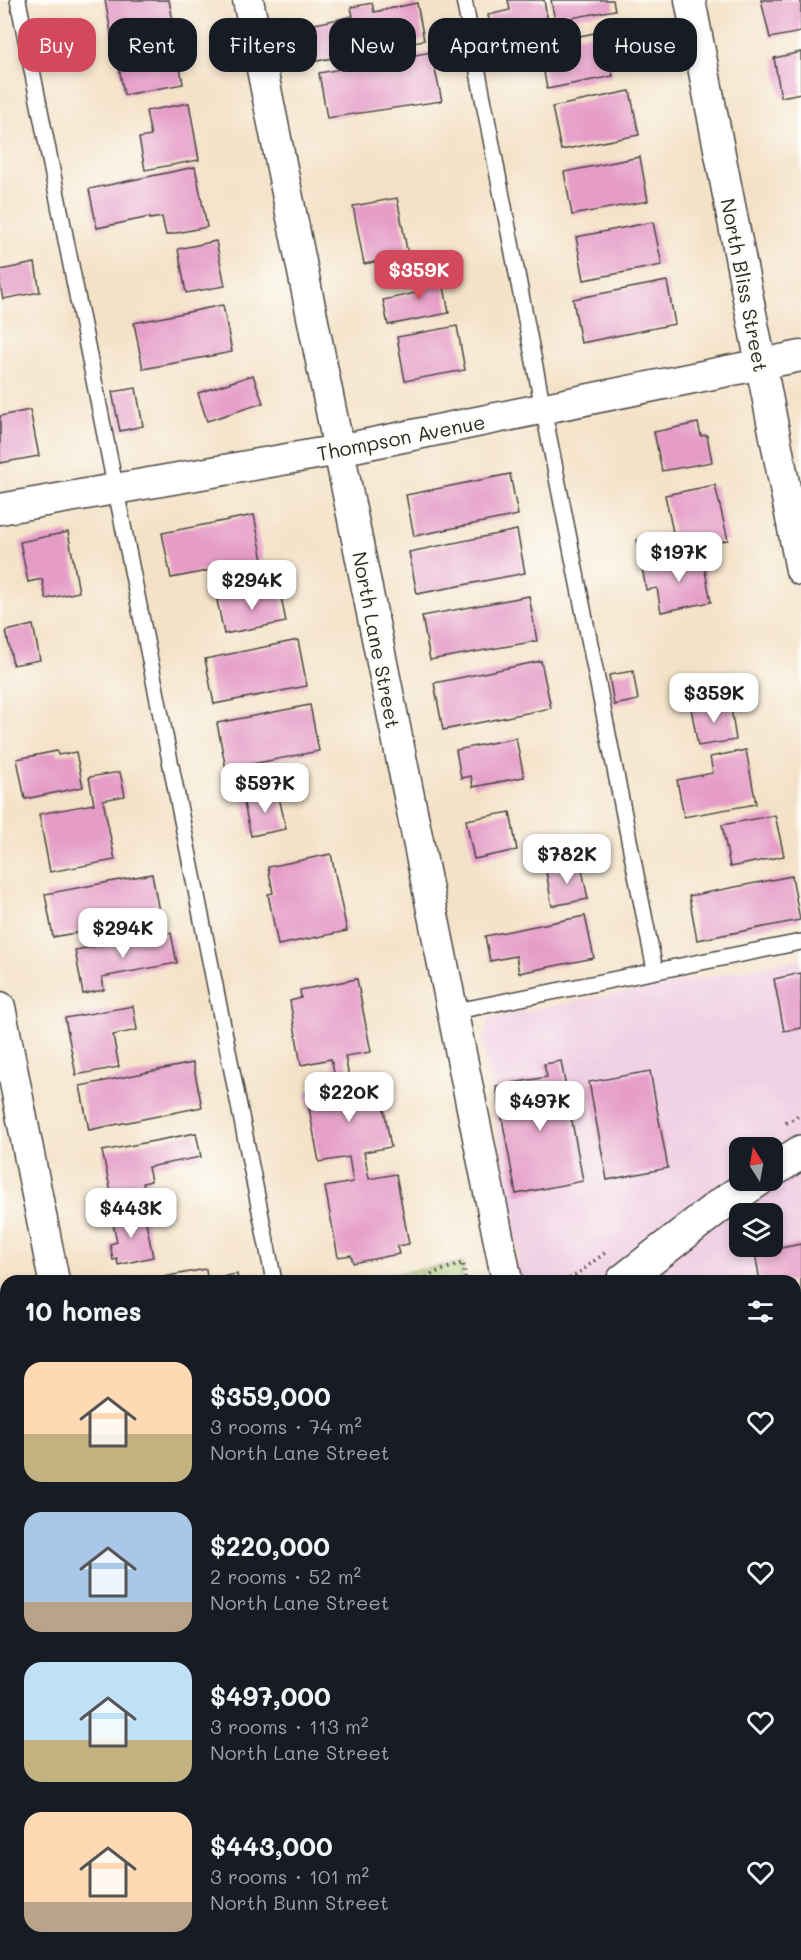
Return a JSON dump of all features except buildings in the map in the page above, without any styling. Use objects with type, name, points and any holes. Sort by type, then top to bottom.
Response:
[{"type":"street","name":"North Lane Street","points":[[248,0],[506,1275]]},
{"type":"street","name":"North Bliss Street","points":[[690,0],[801,570]]},
{"type":"street","name":"Thompson Avenue","points":[[0,508],[339,450],[801,356]]},
{"type":"street","points":[[0,1007],[53,1275]]},
{"type":"street","points":[[783,1164],[801,1152]]},
{"type":"street","points":[[631,1275],[742,1191]]},
{"type":"lane","points":[[18,0],[273,1275]]},
{"type":"lane","points":[[464,0],[655,970]]},
{"type":"lane","points":[[452,1012],[801,942]]},
{"type":"path","points":[[431,1275],[463,1263],[465,1275]]},
{"type":"shaded area","points":[[801,959],[801,1275],[510,1275],[519,1257],[483,1044],[488,1018]]},
{"type":"green space","points":[[463,1263],[462,1275],[384,1275]]}]
